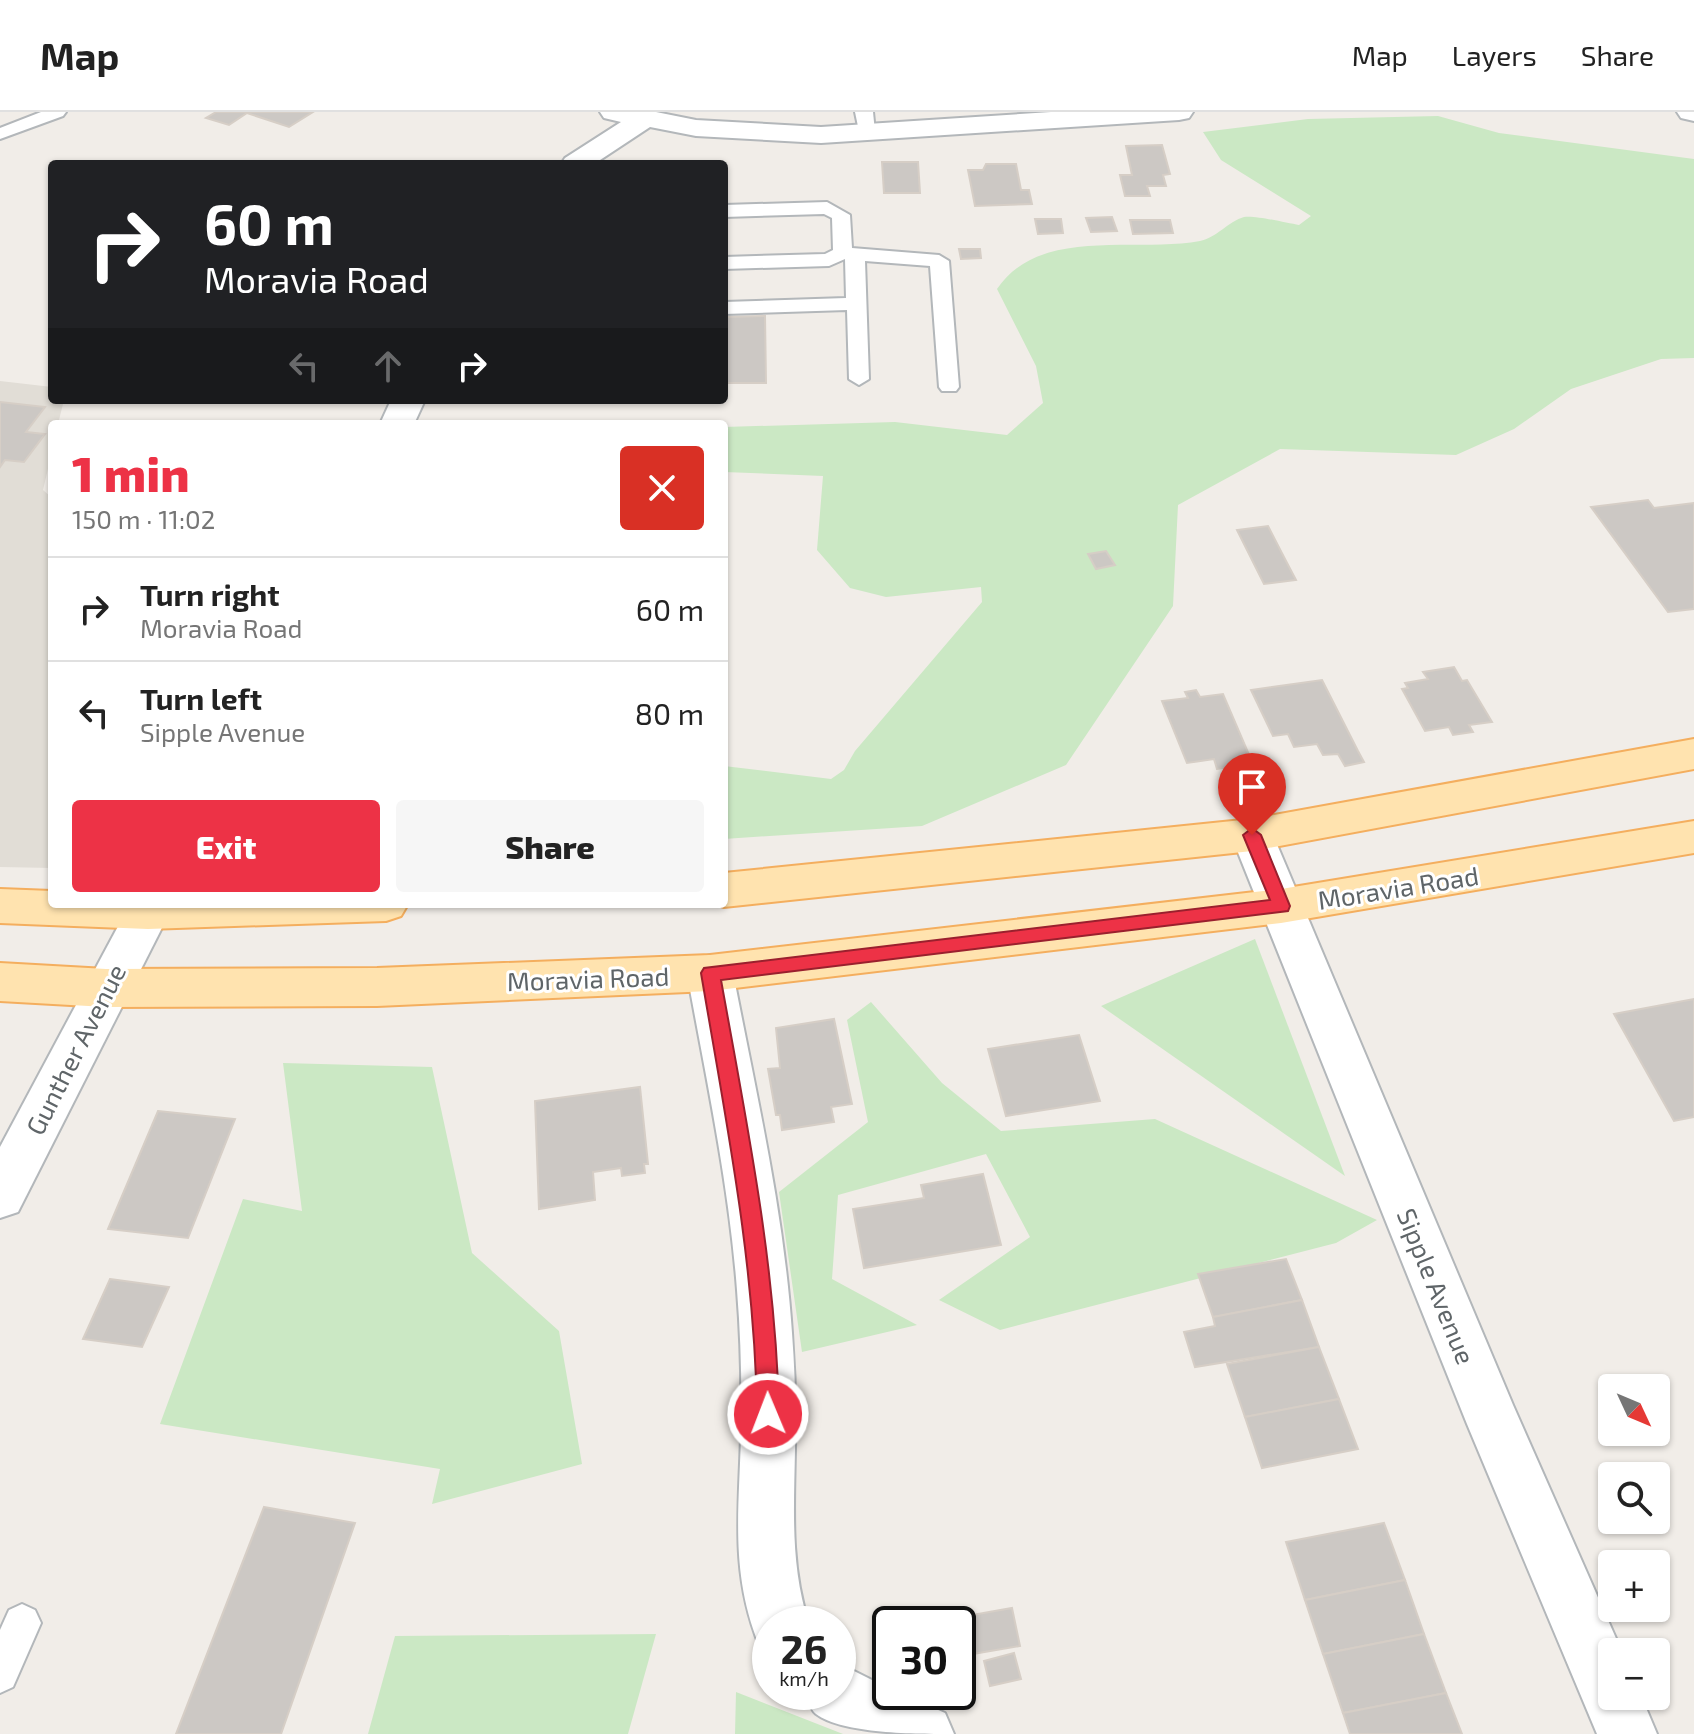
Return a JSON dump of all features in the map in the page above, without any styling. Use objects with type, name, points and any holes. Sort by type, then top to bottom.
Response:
[{"type":"main road","points":[[728,890],[1252,835],[1694,754]]},
{"type":"main road","name":"Moravia Road","points":[[0,982],[106,988],[377,987],[710,973],[1281,906],[1694,837]]},
{"type":"main road","points":[[0,906],[48,907]]},
{"type":"street","points":[[614,112],[642,120],[758,133],[865,122],[1179,112]]},
{"type":"street","points":[[581,160],[642,120]]},
{"type":"street","name":"Sipple Avenue","points":[[1252,835],[1488,1409],[1627,1734]]},
{"type":"street","name":"Gunther Avenue","points":[[0,1196],[150,908]]},
{"type":"street","points":[[710,973],[755,1232],[766,1332],[768,1441],[764,1550],[773,1606]]},
{"type":"street","points":[[856,1702],[924,1734]]},
{"type":"lane","points":[[0,134],[57,112]]},
{"type":"lane","points":[[728,211],[827,208],[841,215],[857,304],[859,379]]},
{"type":"lane","points":[[728,263],[829,260],[849,254],[939,261],[949,387]]},
{"type":"lane","points":[[728,308],[857,304]]},
{"type":"lane","points":[[0,1674],[22,1623]]},
{"type":"shaded area","points":[[0,381],[48,387],[48,404],[63,404],[59,420],[48,420],[48,469],[43,490],[48,494],[48,868],[0,867]]},
{"type":"green space","points":[[1438,116],[1499,133],[1694,159],[1694,358],[1661,359],[1571,389],[1514,429],[1456,455],[1280,449],[1178,505],[1173,606],[1066,765],[922,826],[728,839],[728,766],[831,779],[844,770],[855,751],[982,602],[981,587],[886,597],[850,588],[817,550],[823,476],[728,472],[728,427],[895,422],[1007,435],[1043,403],[1036,366],[997,289],[1015,269],[1037,257],[1063,249],[1200,241],[1244,217],[1299,225],[1311,216],[1221,160],[1203,132],[1308,119]]},
{"type":"green space","points":[[1255,939],[1345,1176],[1101,1006]]},
{"type":"green space","points":[[871,1002],[942,1083],[1001,1131],[1155,1119],[1377,1220],[1336,1243],[1000,1330],[939,1300],[1030,1237],[986,1154],[838,1195],[832,1279],[917,1325],[802,1352],[779,1192],[868,1122],[847,1020]]},
{"type":"green space","points":[[283,1063],[432,1067],[472,1253],[559,1331],[582,1464],[432,1504],[440,1469],[160,1424],[243,1199],[302,1211]]},
{"type":"green space","points":[[656,1634],[628,1734],[368,1734],[395,1636]]},
{"type":"green space","points":[[736,1692],[752,1698],[752,1710],[782,1710],[843,1734],[735,1734]]},
{"type":"building","points":[[216,112],[313,112],[289,127],[247,113],[229,125],[206,118]]},
{"type":"building","points":[[1162,145],[1170,174],[1163,175],[1166,186],[1147,186],[1150,196],[1125,196],[1120,175],[1132,175],[1126,146]]},
{"type":"building","points":[[882,162],[918,162],[920,193],[884,193]]},
{"type":"building","points":[[986,164],[1016,164],[1021,190],[1029,190],[1032,204],[975,206],[968,170],[983,170]]},
{"type":"building","points":[[1112,217],[1117,231],[1091,232],[1086,218]]},
{"type":"building","points":[[1035,219],[1061,219],[1063,233],[1038,234]]},
{"type":"building","points":[[1130,220],[1170,220],[1173,233],[1133,234]]},
{"type":"building","points":[[959,249],[980,249],[981,258],[961,259]]},
{"type":"building","points":[[765,316],[766,383],[728,383],[728,317]]},
{"type":"building","points":[[0,402],[45,407],[26,432],[45,434],[24,462],[5,460],[0,467]]},
{"type":"building","points":[[1648,500],[1654,508],[1694,503],[1694,609],[1668,612],[1591,507]]},
{"type":"building","points":[[1268,526],[1296,580],[1264,584],[1237,530]]},
{"type":"building","points":[[1106,551],[1115,565],[1096,569],[1088,554]]},
{"type":"building","points":[[1454,667],[1462,681],[1467,680],[1492,722],[1469,725],[1473,732],[1453,735],[1449,727],[1425,731],[1402,689],[1408,688],[1405,683],[1428,679],[1423,672]]},
{"type":"building","points":[[1322,680],[1364,762],[1345,766],[1338,754],[1323,755],[1317,744],[1294,747],[1288,734],[1273,736],[1251,690]]},
{"type":"building","points":[[1196,690],[1200,697],[1223,694],[1253,764],[1217,769],[1214,759],[1187,763],[1162,701],[1188,698],[1185,692]]},
{"type":"building","points":[[1694,999],[1694,1117],[1674,1121],[1614,1014]]},
{"type":"building","points":[[834,1019],[852,1104],[831,1107],[834,1122],[782,1130],[780,1115],[776,1115],[768,1069],[780,1068],[776,1028]]},
{"type":"building","points":[[1079,1035],[1100,1101],[1006,1116],[988,1049]]},
{"type":"building","points":[[640,1087],[648,1164],[644,1164],[645,1173],[622,1176],[621,1168],[593,1172],[595,1200],[539,1209],[535,1101]]},
{"type":"building","points":[[158,1111],[235,1119],[188,1238],[108,1229]]},
{"type":"building","points":[[983,1174],[1001,1245],[864,1268],[853,1209],[924,1198],[921,1185]]},
{"type":"building","points":[[1286,1259],[1302,1300],[1213,1317],[1198,1274]]},
{"type":"building","points":[[110,1279],[169,1287],[142,1347],[83,1339]]},
{"type":"building","points":[[1302,1300],[1319,1347],[1195,1367],[1184,1332],[1215,1326],[1213,1317]]},
{"type":"building","points":[[1319,1347],[1339,1399],[1245,1417],[1227,1364]]},
{"type":"building","points":[[1339,1399],[1358,1449],[1262,1468],[1245,1417]]},
{"type":"building","points":[[264,1507],[355,1523],[281,1734],[176,1734]]},
{"type":"building","points":[[1384,1523],[1405,1580],[1305,1600],[1286,1542]]},
{"type":"building","points":[[1405,1580],[1424,1634],[1323,1654],[1305,1600]]},
{"type":"building","points":[[1012,1608],[1020,1646],[976,1653],[976,1614]]},
{"type":"building","points":[[1424,1634],[1446,1693],[1343,1713],[1323,1654]]},
{"type":"building","points":[[1014,1653],[1021,1679],[990,1686],[984,1661]]},
{"type":"building","points":[[1446,1693],[1462,1734],[1350,1734],[1343,1713]]},
{"type":"route","points":[[768,1414],[766,1332],[755,1232],[710,973],[1281,906],[1252,835]]}]
